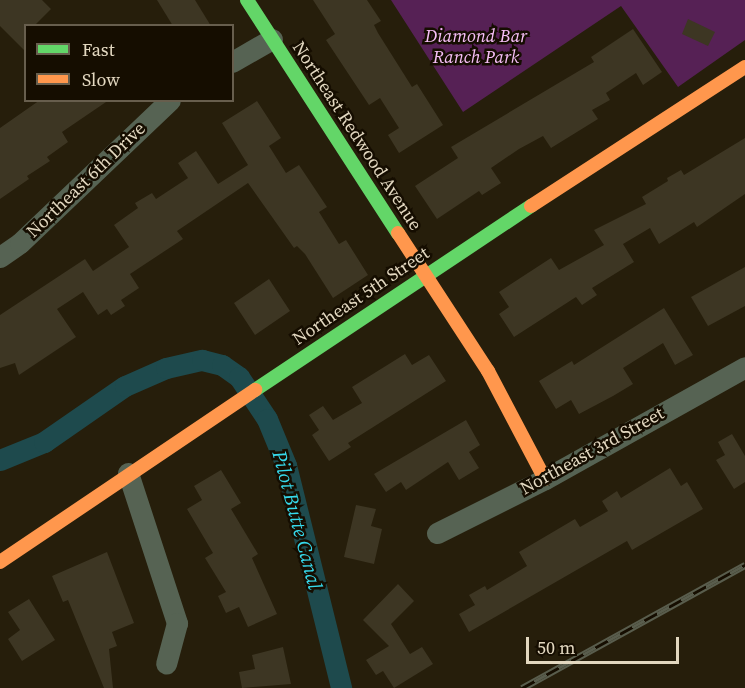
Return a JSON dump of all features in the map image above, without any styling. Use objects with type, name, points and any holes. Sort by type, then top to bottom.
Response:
[{"type":"street","name":"Northeast Redwood Avenue","points":[[247,0],[488,371],[544,479]]},
{"type":"street","points":[[234,61],[272,39]]},
{"type":"street","name":"Northeast 5th Street","points":[[0,562],[128,473],[425,275],[745,67]]},
{"type":"street","name":"Northeast 6th Drive","points":[[0,257],[20,243],[168,102]]},
{"type":"street","name":"Northeast 3rd Street","points":[[437,533],[544,479],[745,367]]},
{"type":"street","points":[[128,473],[177,622],[166,664]]},
{"type":"green space","name":"Diamond Bar Ranch Park","points":[[391,0],[745,0],[745,40],[678,87],[621,6],[463,112]]},
{"type":"building","points":[[0,0],[42,0],[51,9],[36,24],[24,24],[24,50],[0,26]]},
{"type":"building","points":[[157,0],[195,0],[210,24],[172,24]]},
{"type":"building","points":[[313,0],[367,0],[381,21],[374,25],[378,33],[412,87],[417,84],[443,125],[399,153],[388,135],[399,128],[380,98],[369,105],[326,40],[335,34]]},
{"type":"building","points":[[688,19],[715,32],[708,46],[682,34]]},
{"type":"building","points":[[633,29],[662,72],[643,85],[636,73],[606,93],[610,100],[592,110],[598,119],[551,148],[543,136],[519,149],[491,168],[501,183],[482,195],[479,191],[437,219],[415,186],[458,158],[451,147],[594,62],[591,57]]},
{"type":"building","points":[[257,101],[281,138],[269,146],[286,173],[299,165],[327,207],[319,212],[339,244],[346,240],[368,275],[333,298],[305,254],[297,246],[294,248],[248,183],[177,231],[183,239],[130,274],[139,288],[121,300],[125,306],[111,315],[107,309],[98,315],[83,292],[57,309],[76,337],[19,375],[15,363],[0,368],[0,315],[85,259],[93,271],[129,247],[114,225],[138,208],[135,203],[152,193],[156,199],[188,178],[178,163],[196,151],[218,184],[248,165],[222,123]]},
{"type":"building","points":[[37,102],[106,102],[62,132],[68,142],[47,157],[50,161],[27,176],[29,179],[0,199],[0,128]]},
{"type":"building","points":[[745,138],[745,194],[697,227],[694,222],[659,244],[650,228],[623,244],[634,262],[592,288],[597,295],[582,305],[576,297],[514,337],[499,314],[509,307],[499,292],[551,258],[559,270],[604,245],[594,230],[646,204],[642,197],[668,181],[667,178],[681,170],[684,175]]},
{"type":"building","points":[[745,267],[745,306],[708,326],[691,297]]},
{"type":"building","points":[[269,279],[290,311],[255,335],[234,303]]},
{"type":"building","points":[[664,308],[693,355],[675,365],[663,343],[623,368],[633,384],[579,414],[571,400],[556,409],[539,381],[572,361],[574,365]]},
{"type":"building","points":[[405,354],[412,365],[429,355],[446,381],[348,443],[351,447],[329,461],[312,435],[319,430],[309,415],[323,406],[333,420],[362,403],[352,387]]},
{"type":"building","points":[[466,420],[480,445],[469,452],[479,468],[459,480],[448,462],[406,490],[401,482],[386,492],[374,474]]},
{"type":"building","points":[[732,434],[745,456],[745,482],[734,489],[716,460],[725,455],[718,442]]},
{"type":"building","points":[[670,468],[681,486],[687,482],[703,509],[632,550],[627,541],[469,632],[459,614],[475,605],[469,595],[485,586],[487,590],[527,566],[519,552],[575,519],[580,527],[608,511],[602,501],[617,491],[621,498]]},
{"type":"building","points":[[221,470],[241,503],[231,509],[258,554],[252,558],[277,614],[248,627],[239,607],[226,613],[218,596],[226,592],[205,558],[213,553],[187,509],[202,500],[194,486]]},
{"type":"building","points":[[356,505],[376,509],[371,526],[382,529],[374,564],[344,557]]},
{"type":"building","points":[[107,552],[134,623],[112,632],[117,646],[109,649],[113,688],[104,688],[68,600],[63,602],[52,576]]},
{"type":"building","points":[[398,584],[414,601],[391,624],[410,654],[422,647],[433,664],[394,688],[383,671],[376,675],[366,660],[389,646],[363,620]]},
{"type":"building","points":[[29,599],[55,640],[22,661],[8,639],[20,630],[8,612]]},
{"type":"building","points":[[283,647],[291,684],[242,688],[239,672],[255,669],[252,655]]},
{"type":"waterway","name":"Pilot Butte Canal","points":[[0,460],[44,442],[125,386],[166,368],[202,360],[222,365],[239,377],[267,419],[286,465],[341,688]]},
{"type":"railway","points":[[522,688],[745,565]]},
{"type":"traffic: fast","points":[[247,0],[398,233]]},
{"type":"traffic: fast","points":[[255,390],[531,206]]},
{"type":"traffic: slow","points":[[531,206],[745,67]]},
{"type":"traffic: slow","points":[[398,233],[488,371],[545,479]]},
{"type":"traffic: slow","points":[[0,562],[255,390]]}]
